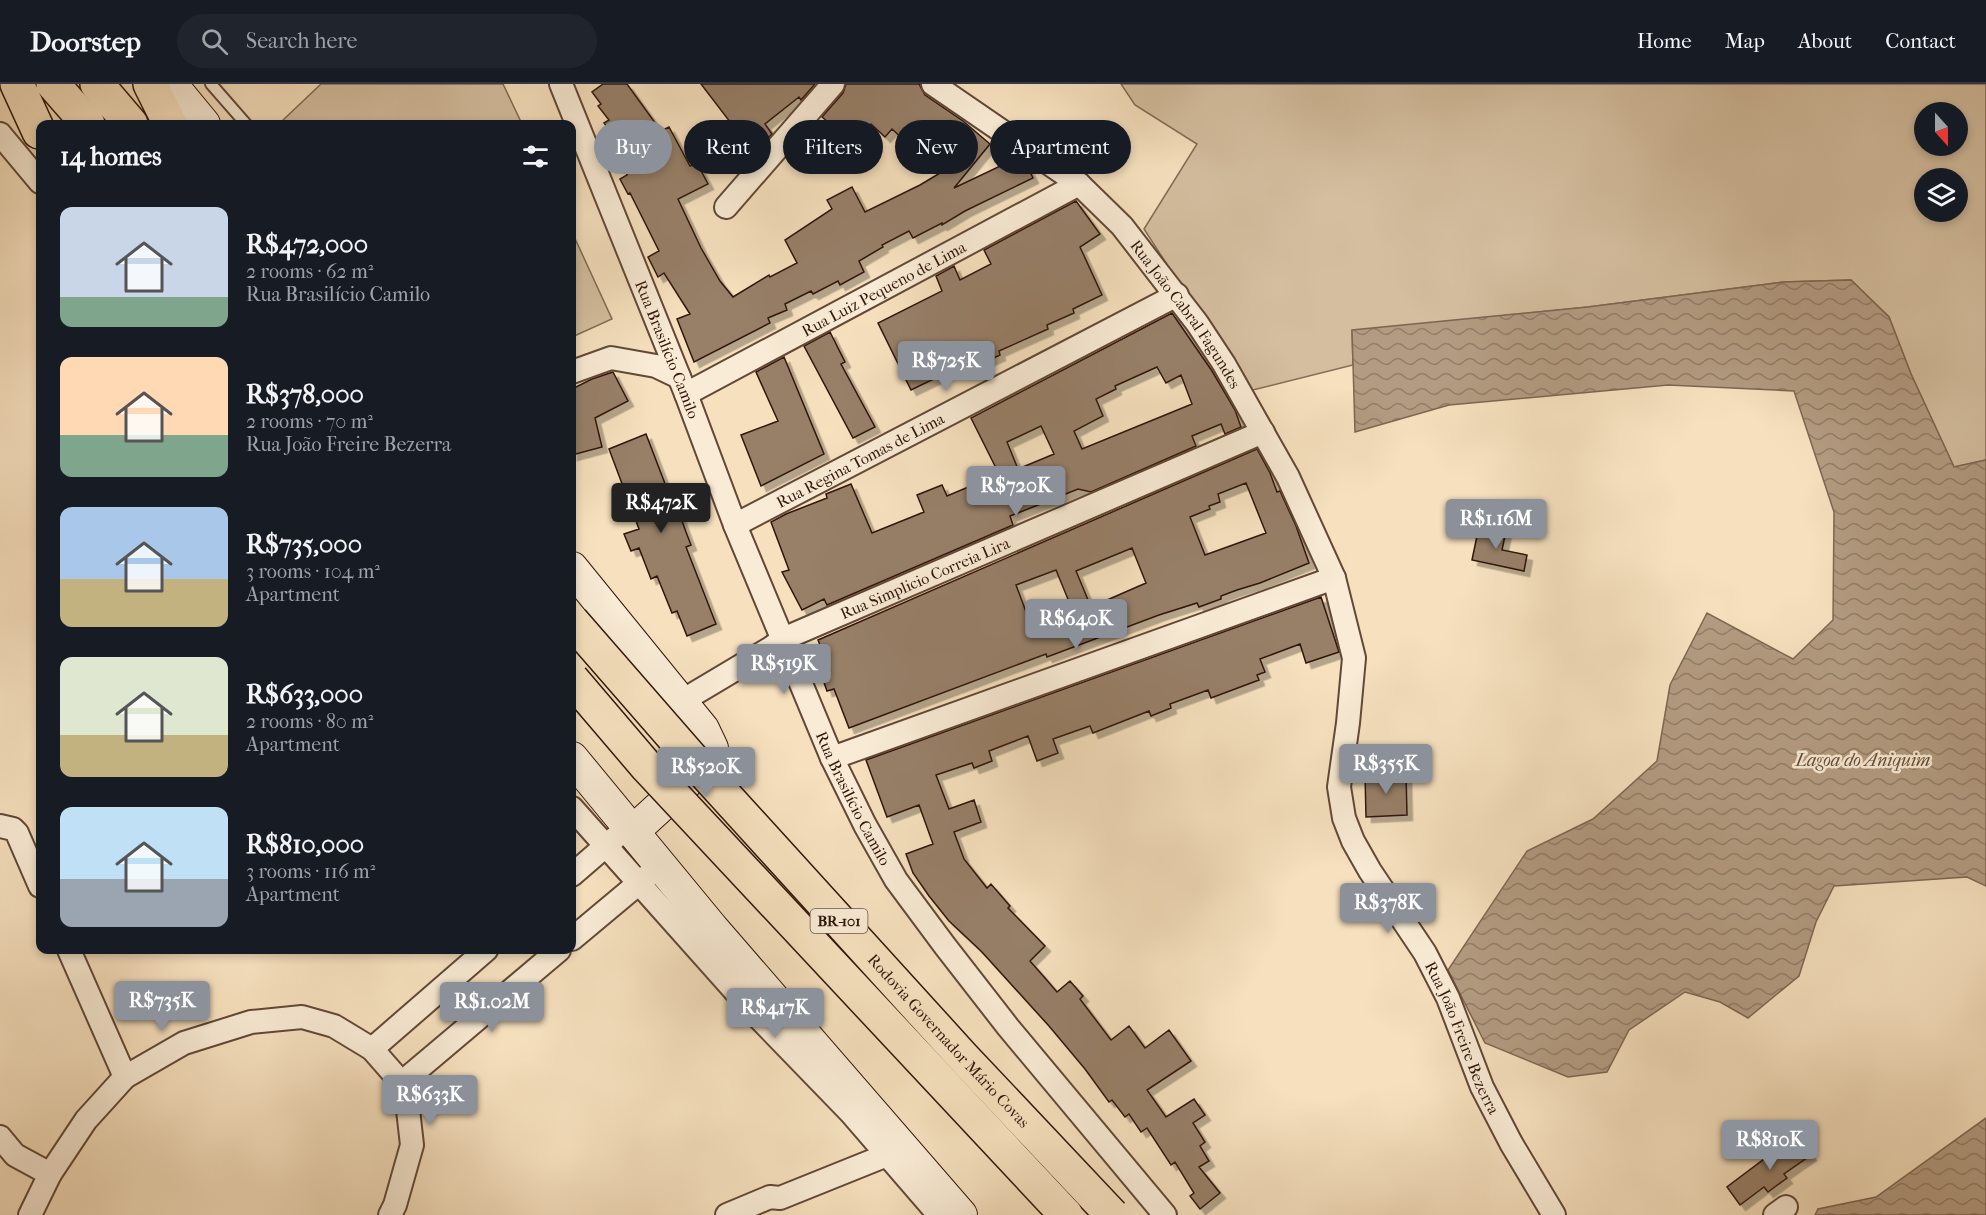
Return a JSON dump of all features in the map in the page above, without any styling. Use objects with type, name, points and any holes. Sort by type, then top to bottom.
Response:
[{"type":"highway","points":[[17,84],[36,124]]},
{"type":"highway","points":[[53,84],[84,120]]},
{"type":"highway","points":[[97,84],[128,120]]},
{"type":"highway","points":[[150,84],[168,120]]},
{"type":"highway","name":"Rodovia Governador Mário Covas","points":[[576,626],[701,769],[962,1056],[1112,1215]]},
{"type":"highway","name":"BR-101","points":[[576,684],[647,767],[1066,1215]]},
{"type":"main road","points":[[171,84],[201,120]]},
{"type":"main road","points":[[0,85],[36,128]]},
{"type":"main road","points":[[576,573],[682,701],[703,729],[712,748],[711,760],[640,825],[618,836]]},
{"type":"main road","points":[[576,765],[618,836],[650,874],[721,938],[961,1215]]},
{"type":"street","name":"Rua Brasilício Camilo","points":[[561,84],[576,120]]},
{"type":"street","points":[[726,207],[833,84]]},
{"type":"street","name":"Rua João Cabral Fagundes","points":[[933,84],[1079,184],[1122,226],[1177,295],[1224,364],[1288,477],[1334,578],[1346,621]]},
{"type":"street","name":"Rua Brasilício Camilo","points":[[576,121],[683,386],[735,525],[832,758],[865,825],[896,879],[1008,1027],[1165,1215]]},
{"type":"street","points":[[0,134],[36,177]]},
{"type":"street","name":"Rua Luiz Pequeno de Lima","points":[[683,386],[1079,184]]},
{"type":"street","name":"Rua Regina Tomas de Lima","points":[[735,525],[1177,295]]},
{"type":"street","points":[[576,371],[610,358],[656,366],[683,386]]},
{"type":"street","name":"Rua Simplicio Correia Lira","points":[[682,701],[783,639],[1263,432]]},
{"type":"street","points":[[832,758],[1334,578]]},
{"type":"street","name":"Rua João Freire Bezerra","points":[[1346,621],[1354,657],[1339,788],[1344,818],[1353,841],[1370,871],[1425,953],[1448,998],[1482,1086],[1511,1143],[1554,1215]]},
{"type":"street","points":[[576,810],[618,836],[576,872]]},
{"type":"street","points":[[0,826],[14,829],[17,833],[36,877]]},
{"type":"street","points":[[576,936],[650,874],[760,1019],[829,1089],[939,1215]]},
{"type":"street","points":[[71,954],[125,1077]]},
{"type":"street","points":[[372,1049],[481,954]]},
{"type":"street","points":[[399,1085],[554,954]]},
{"type":"street","points":[[30,1215],[50,1174],[86,1120],[125,1077],[184,1043],[251,1022],[302,1017],[334,1026],[372,1049],[393,1073],[407,1101],[412,1145],[390,1215]]},
{"type":"street","points":[[0,1137],[15,1155],[50,1174]]},
{"type":"street","points":[[727,1215],[771,1197],[784,1206],[887,1155]]},
{"type":"lane","points":[[211,84],[242,120]]},
{"type":"shaded area","points":[[321,84],[503,84],[520,120],[283,120]]},
{"type":"shaded area","points":[[1121,84],[1986,84],[1986,460],[1954,467],[1911,374],[1889,317],[1851,280],[1783,282],[1588,307],[1352,331],[1353,365],[1249,391],[1144,229],[1197,144],[1135,105]]},
{"type":"shaded area","points":[[576,241],[612,319],[576,335]]},
{"type":"water","name":"Lagoa do Aniquim","points":[[1851,280],[1889,317],[1911,374],[1954,467],[1986,460],[1986,886],[1967,877],[1834,886],[1816,922],[1799,976],[1748,1018],[1720,1002],[1685,992],[1629,1030],[1607,1072],[1568,1077],[1485,1043],[1448,970],[1527,851],[1593,819],[1657,761],[1670,685],[1707,613],[1793,659],[1833,620],[1834,512],[1794,391],[1668,385],[1449,405],[1355,432],[1352,330],[1588,307],[1783,282]]},
{"type":"water","points":[[1986,1118],[1986,1215],[1815,1215],[1818,1209],[1876,1197]]},
{"type":"building","points":[[603,84],[627,84],[653,120],[609,120],[598,106],[601,104],[592,92]]},
{"type":"building","points":[[701,84],[815,84],[801,100],[799,97],[770,120],[729,120]]},
{"type":"building","points":[[846,84],[919,84],[925,95],[962,120],[895,120],[895,132],[892,129],[885,137],[883,120],[826,120],[822,117],[843,93]]},
{"type":"building","points":[[672,133],[684,155],[684,174],[703,174],[708,184],[678,199],[701,248],[720,281],[733,297],[769,275],[770,277],[797,263],[785,240],[832,209],[827,200],[852,187],[865,212],[938,174],[965,174],[954,188],[990,171],[990,174],[1031,174],[1033,178],[913,238],[909,231],[882,245],[883,247],[859,261],[864,272],[840,285],[838,281],[813,294],[811,291],[785,304],[787,310],[768,318],[770,323],[694,362],[677,319],[690,314],[664,273],[658,277],[648,257],[659,251],[630,193],[628,194],[620,179],[627,175],[672,174]]},
{"type":"building","points":[[978,134],[990,144],[978,159]]},
{"type":"building","points":[[1076,201],[1100,234],[1080,247],[1102,295],[1073,309],[1074,313],[1047,325],[1048,329],[999,351],[1000,355],[976,366],[973,360],[911,390],[878,323],[942,291],[936,276],[954,266],[960,280],[991,264],[984,250]]},
{"type":"building","points":[[1172,313],[1212,371],[1235,410],[1241,427],[1225,434],[1221,424],[1192,436],[1196,446],[1091,492],[1078,489],[1010,516],[1013,525],[827,605],[824,599],[802,610],[782,572],[789,570],[771,522],[827,498],[826,494],[851,484],[872,533],[924,512],[917,495],[942,485],[947,496],[999,474],[971,418]],"holes":[[[1157,367],[1166,383],[1181,375],[1192,404],[1082,449],[1074,431],[1103,416],[1096,399],[1116,389],[1115,386]],[[1041,426],[1054,454],[1018,469],[1007,442]]]},
{"type":"building","points":[[830,332],[845,362],[841,364],[875,427],[853,438],[804,346]]},
{"type":"building","points":[[784,357],[824,454],[761,486],[741,435],[778,421],[756,372]]},
{"type":"building","points":[[613,372],[628,401],[595,418],[602,447],[576,454],[576,387]]},
{"type":"building","points":[[646,434],[669,494],[672,493],[691,545],[686,547],[716,624],[687,636],[677,611],[672,613],[657,576],[651,579],[639,548],[631,551],[624,534],[639,529],[609,449]]},
{"type":"building","points":[[1257,449],[1296,526],[1309,563],[1221,596],[1221,599],[1199,607],[1197,603],[1047,657],[1046,654],[849,728],[834,689],[827,691],[821,674],[830,671],[818,640]],"holes":[[[1246,483],[1266,533],[1205,555],[1190,517],[1220,502],[1218,494]],[[1132,548],[1146,583],[1091,607],[1076,571]],[[1056,570],[1072,609],[1031,625],[1016,585]]]},
{"type":"building","points":[[1479,526],[1506,531],[1502,550],[1527,555],[1524,571],[1472,560]]},
{"type":"building","points":[[1321,597],[1339,652],[1306,663],[1300,644],[1260,659],[1265,672],[1257,675],[1259,680],[1211,698],[1208,690],[1170,704],[1171,708],[1151,716],[1149,711],[1093,733],[1090,726],[1053,739],[1058,753],[1037,761],[1028,736],[989,751],[992,761],[974,768],[972,763],[936,775],[949,809],[974,800],[981,822],[954,832],[964,859],[987,888],[991,884],[1010,906],[1008,908],[1045,946],[1030,961],[1057,992],[1070,981],[1083,996],[1080,999],[1111,1040],[1129,1026],[1145,1048],[1169,1030],[1191,1061],[1147,1090],[1166,1117],[1194,1099],[1205,1115],[1193,1123],[1205,1142],[1200,1146],[1209,1161],[1199,1167],[1220,1193],[1200,1209],[1190,1196],[1194,1193],[1175,1162],[1171,1165],[1147,1128],[1141,1132],[1129,1114],[1125,1117],[1112,1100],[1109,1102],[1049,1026],[981,951],[949,921],[929,896],[913,873],[906,854],[933,844],[919,805],[887,817],[866,760]]},
{"type":"building","points":[[1406,773],[1407,815],[1366,817],[1365,774]]},
{"type":"building","points":[[1796,1135],[1811,1155],[1784,1174],[1787,1178],[1768,1192],[1764,1187],[1740,1205],[1727,1187]]}]
